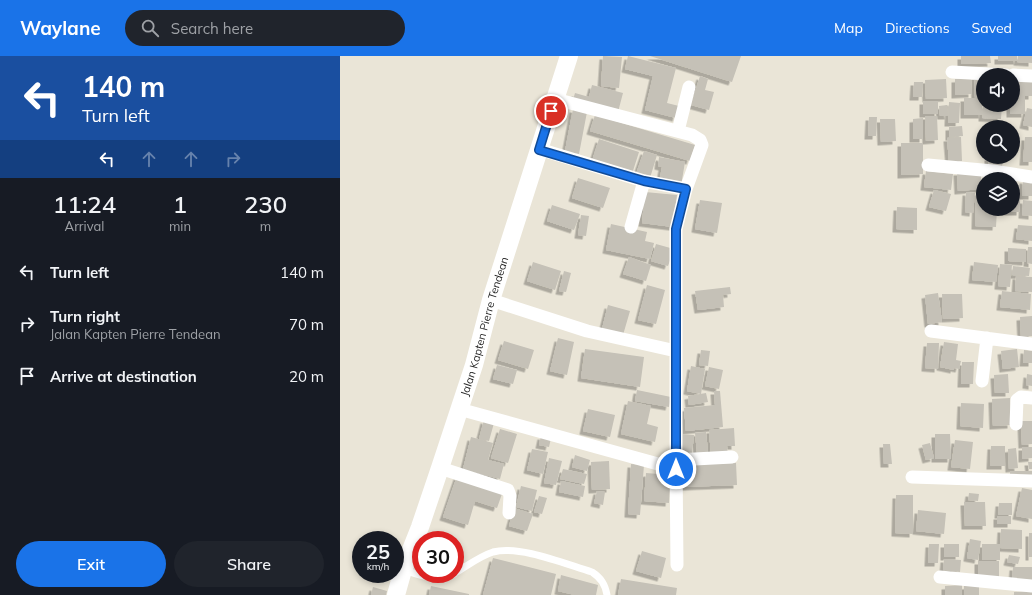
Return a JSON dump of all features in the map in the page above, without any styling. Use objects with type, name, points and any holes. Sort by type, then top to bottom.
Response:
[{"type":"main road","name":"Jalan Kapten Pierre Tendean","points":[[404,567],[420,527],[474,365],[491,300],[569,56]]},
{"type":"main road","name":"Jalan Kapten Pierre Tendean","points":[[396,595],[399,583]]},
{"type":"street","points":[[952,72],[976,73]]},
{"type":"street","points":[[1020,75],[1032,76]]},
{"type":"street","points":[[678,131],[689,87]]},
{"type":"street","points":[[555,99],[678,131],[697,137],[702,145],[686,189],[676,229],[677,565]]},
{"type":"street","points":[[539,150],[644,181],[686,189]]},
{"type":"street","points":[[928,165],[993,171],[1032,177]]},
{"type":"street","points":[[631,227],[644,181]]},
{"type":"street","points":[[491,300],[587,330],[676,351]]},
{"type":"street","points":[[930,331],[1032,344]]},
{"type":"street","points":[[982,381],[987,338]]},
{"type":"street","points":[[1016,424],[1017,400],[1021,397],[1032,398]]},
{"type":"street","points":[[459,409],[676,464],[732,457]]},
{"type":"street","points":[[440,468],[508,490],[510,496],[509,513]]},
{"type":"street","points":[[912,477],[1032,481]]},
{"type":"street","points":[[940,577],[1032,586]]},
{"type":"lane","points":[[464,568],[493,552],[509,551],[531,554],[592,572],[605,584],[607,595]]},
{"type":"building","points":[[603,56],[622,57],[619,88],[601,86]]},
{"type":"building","points":[[628,56],[676,68],[667,103],[679,106],[676,118],[645,110],[653,76],[625,69]]},
{"type":"building","points":[[650,56],[741,56],[732,82]]},
{"type":"building","points":[[961,56],[990,56],[991,63],[961,64]]},
{"type":"building","points":[[998,56],[1017,56],[1017,61],[998,61]]},
{"type":"building","points":[[1018,56],[1032,56],[1032,63],[1017,62]]},
{"type":"building","points":[[700,76],[708,79],[705,90],[714,92],[709,110],[691,105]]},
{"type":"building","points":[[974,76],[976,76],[976,112],[982,112],[982,115],[964,115],[964,98],[975,98]]},
{"type":"building","points":[[971,78],[972,94],[955,95],[955,79]]},
{"type":"building","points":[[946,79],[947,98],[926,99],[925,80]]},
{"type":"building","points":[[1020,80],[1032,80],[1032,96],[1025,96],[1025,114],[1010,114],[1010,112],[1020,112]]},
{"type":"building","points":[[914,82],[923,82],[922,97],[913,97]]},
{"type":"building","points":[[592,85],[623,93],[618,112],[573,100],[575,93],[589,97]]},
{"type":"building","points":[[923,101],[938,101],[938,114],[923,114]]},
{"type":"building","points":[[949,102],[960,103],[959,123],[948,123]]},
{"type":"building","points":[[947,105],[948,116],[940,116],[939,106]]},
{"type":"building","points":[[1027,108],[1032,109],[1032,127],[1023,125]]},
{"type":"building","points":[[573,109],[587,112],[579,154],[565,151]]},
{"type":"building","points":[[982,112],[1002,112],[1001,119],[982,118]]},
{"type":"building","points":[[595,115],[695,145],[690,161],[590,131]]},
{"type":"building","points":[[925,116],[937,116],[938,140],[926,141]]},
{"type":"building","points":[[869,117],[877,117],[876,136],[868,136]]},
{"type":"building","points":[[923,118],[923,139],[913,139],[913,119]]},
{"type":"building","points":[[880,119],[895,119],[896,141],[881,142]]},
{"type":"building","points":[[962,126],[963,136],[949,137],[949,127]]},
{"type":"building","points":[[961,137],[962,161],[949,162],[947,138]]},
{"type":"building","points":[[1025,137],[1032,137],[1032,162],[1023,162]]},
{"type":"building","points":[[599,139],[639,152],[632,174],[592,161]]},
{"type":"building","points":[[901,143],[923,143],[923,174],[901,175]]},
{"type":"building","points":[[644,151],[657,155],[650,178],[636,174]]},
{"type":"building","points":[[659,157],[685,162],[681,186],[659,183],[662,167],[658,166]]},
{"type":"building","points":[[988,164],[1002,164],[1002,168],[988,167]]},
{"type":"building","points":[[926,171],[953,174],[951,190],[924,187]]},
{"type":"building","points":[[981,171],[976,172],[976,189],[958,191],[957,172]]},
{"type":"building","points":[[578,178],[610,188],[603,208],[572,198]]},
{"type":"building","points":[[1023,180],[1032,181],[1032,196],[1022,196]]},
{"type":"building","points":[[934,190],[951,194],[946,211],[929,207]]},
{"type":"building","points":[[645,192],[677,195],[673,227],[642,223]]},
{"type":"building","points":[[966,192],[975,193],[973,213],[965,212]]},
{"type":"building","points":[[976,192],[976,216],[997,216],[996,227],[975,226]]},
{"type":"building","points":[[700,200],[722,203],[717,233],[695,229]]},
{"type":"building","points":[[1023,200],[1032,201],[1032,216],[1022,215]]},
{"type":"building","points":[[552,205],[580,214],[574,230],[547,221]]},
{"type":"building","points":[[897,207],[917,208],[917,230],[896,229]]},
{"type":"building","points":[[581,215],[589,216],[586,236],[578,235]]},
{"type":"building","points":[[611,224],[647,232],[645,241],[654,243],[650,259],[606,250]]},
{"type":"building","points":[[1018,225],[1032,226],[1032,241],[1016,239]]},
{"type":"building","points":[[656,244],[674,249],[668,266],[651,261]]},
{"type":"building","points":[[1028,247],[1032,247],[1032,264],[1027,263]]},
{"type":"building","points":[[1008,248],[1026,249],[1026,262],[1008,261]]},
{"type":"building","points":[[629,257],[651,265],[646,281],[623,274]]},
{"type":"building","points":[[533,262],[561,271],[555,290],[527,281]]},
{"type":"building","points":[[974,262],[998,265],[996,282],[972,280]]},
{"type":"building","points":[[1000,264],[1012,265],[1010,287],[998,286]]},
{"type":"building","points":[[1013,266],[1030,268],[1029,276],[1012,275]]},
{"type":"building","points":[[564,271],[571,273],[566,292],[559,291]]},
{"type":"building","points":[[1016,276],[1032,277],[1032,292],[1015,291]]},
{"type":"building","points":[[647,285],[665,290],[656,324],[638,320]]},
{"type":"building","points":[[730,287],[731,294],[723,295],[724,307],[698,310],[695,291]]},
{"type":"building","points":[[1002,291],[1031,294],[1030,310],[1000,307]]},
{"type":"building","points":[[938,293],[942,322],[928,324],[925,295]]},
{"type":"building","points":[[942,294],[962,294],[963,318],[943,319]]},
{"type":"building","points":[[608,305],[630,311],[623,335],[602,329]]},
{"type":"building","points":[[1032,316],[1032,336],[1021,337],[1020,317]]},
{"type":"building","points":[[558,338],[574,342],[567,375],[550,371]]},
{"type":"building","points":[[504,341],[534,350],[528,369],[498,360]]},
{"type":"building","points":[[944,342],[958,344],[956,360],[961,361],[959,369],[954,368],[954,370],[940,367]]},
{"type":"building","points":[[927,343],[939,343],[938,369],[925,368]]},
{"type":"building","points":[[585,349],[644,357],[640,387],[581,378]]},
{"type":"building","points":[[1017,349],[1019,367],[1003,369],[1001,351]]},
{"type":"building","points":[[701,350],[710,351],[708,366],[699,365]]},
{"type":"building","points":[[1024,350],[1032,351],[1032,363],[1023,363]]},
{"type":"building","points":[[962,362],[974,362],[973,384],[961,384]]},
{"type":"building","points":[[497,365],[517,370],[513,384],[493,379]]},
{"type":"building","points":[[691,366],[705,369],[701,394],[687,391]]},
{"type":"building","points":[[709,367],[723,370],[719,389],[705,386]]},
{"type":"building","points":[[1008,374],[1009,393],[995,393],[994,375]]},
{"type":"building","points":[[1027,374],[1032,375],[1032,386],[1026,385]]},
{"type":"building","points":[[637,390],[671,397],[669,407],[635,401]]},
{"type":"building","points":[[714,391],[720,391],[723,427],[686,431],[684,408],[715,405]]},
{"type":"building","points":[[706,393],[708,402],[689,405],[688,396]]},
{"type":"building","points":[[1010,398],[1011,425],[993,426],[992,399]]},
{"type":"building","points":[[628,401],[651,406],[647,424],[658,427],[655,442],[621,434]]},
{"type":"building","points":[[961,403],[984,404],[983,428],[960,426]]},
{"type":"building","points":[[588,409],[615,415],[610,437],[583,431]]},
{"type":"building","points":[[484,420],[494,423],[489,441],[479,439]]},
{"type":"building","points":[[1021,421],[1032,421],[1032,444],[1022,445]]},
{"type":"building","points":[[734,428],[735,446],[727,446],[728,455],[711,456],[709,430]]},
{"type":"building","points":[[500,429],[517,434],[508,463],[491,458]]},
{"type":"building","points":[[706,432],[708,452],[697,453],[695,433]]},
{"type":"building","points":[[681,434],[694,435],[692,453],[679,451]]},
{"type":"building","points":[[935,434],[950,434],[951,459],[935,459]]},
{"type":"building","points":[[541,436],[551,438],[549,447],[539,445]]},
{"type":"building","points":[[471,437],[493,443],[488,460],[504,464],[500,479],[463,469]]},
{"type":"building","points":[[955,440],[973,442],[970,469],[951,467]]},
{"type":"building","points":[[930,443],[934,458],[926,460],[922,445]]},
{"type":"building","points":[[883,444],[890,444],[892,464],[884,464]]},
{"type":"building","points":[[991,446],[1005,446],[1005,466],[990,466]]},
{"type":"building","points":[[1022,447],[1032,447],[1032,458],[1022,459]]},
{"type":"building","points":[[1016,448],[1018,468],[1009,469],[1008,449]]},
{"type":"building","points":[[532,449],[548,452],[543,474],[527,470]]},
{"type":"building","points":[[575,455],[590,460],[587,471],[572,467]]},
{"type":"building","points":[[549,458],[562,461],[556,485],[544,483]]},
{"type":"building","points":[[609,461],[610,489],[592,490],[591,462]]},
{"type":"building","points":[[1028,462],[1032,462],[1032,469],[1029,469]]},
{"type":"building","points":[[736,463],[737,485],[684,487],[683,465]]},
{"type":"building","points":[[631,464],[644,465],[640,515],[628,514]]},
{"type":"building","points":[[563,469],[587,474],[584,484],[560,479]]},
{"type":"building","points":[[1010,471],[1032,471],[1032,479],[1010,479]]},
{"type":"building","points":[[646,473],[671,475],[669,503],[644,501]]},
{"type":"building","points":[[457,476],[503,491],[497,508],[475,501],[468,525],[443,517]]},
{"type":"building","points":[[561,481],[585,486],[583,497],[559,492]]},
{"type":"building","points":[[521,486],[537,490],[532,511],[516,507]]},
{"type":"building","points":[[1022,488],[1032,490],[1032,519],[1016,516]]},
{"type":"building","points":[[597,491],[605,492],[603,505],[594,503]]},
{"type":"building","points":[[969,493],[979,494],[978,501],[968,500]]},
{"type":"building","points":[[896,495],[913,495],[913,534],[895,533]]},
{"type":"building","points":[[539,496],[547,498],[542,514],[534,512]]},
{"type":"building","points":[[964,502],[985,502],[986,526],[965,526]]},
{"type":"building","points":[[999,503],[1012,503],[1012,515],[998,515]]},
{"type":"building","points":[[514,508],[533,514],[527,531],[509,526]]},
{"type":"building","points":[[918,510],[946,513],[944,534],[916,531]]},
{"type":"building","points":[[997,516],[1011,516],[1011,524],[997,524]]},
{"type":"building","points":[[1001,529],[1022,530],[1022,549],[1000,548]]},
{"type":"building","points":[[1029,533],[1032,533],[1032,557],[1029,557]]},
{"type":"building","points":[[970,539],[981,541],[978,560],[967,558]]},
{"type":"building","points":[[929,544],[939,544],[938,563],[928,563]]},
{"type":"building","points":[[944,544],[959,544],[959,557],[944,557]]},
{"type":"building","points":[[982,544],[1000,544],[1000,560],[982,560]]},
{"type":"building","points":[[642,551],[666,558],[661,578],[636,571]]},
{"type":"building","points":[[1009,555],[1020,557],[1018,564],[1007,562]]},
{"type":"building","points":[[493,558],[556,574],[551,595],[483,595]]},
{"type":"building","points":[[944,559],[961,560],[960,572],[943,570]]},
{"type":"building","points":[[978,561],[999,561],[999,579],[978,578]]},
{"type":"building","points":[[1013,567],[1032,567],[1032,581],[1012,581]]},
{"type":"building","points":[[561,575],[598,585],[596,595],[575,595],[558,591]]},
{"type":"building","points":[[621,579],[677,588],[676,595],[618,595]]},
{"type":"building","points":[[962,585],[962,595],[945,595],[945,586]]},
{"type":"building","points":[[979,585],[979,595],[964,595],[964,586]]},
{"type":"building","points":[[431,586],[469,594],[469,595],[429,595]]},
{"type":"building","points":[[373,587],[387,591],[386,595],[371,595]]},
{"type":"building","points":[[1032,591],[1032,595],[1014,595],[1014,592]]},
{"type":"route","points":[[551,111],[539,150],[644,181],[686,189],[676,229],[676,469]]}]
